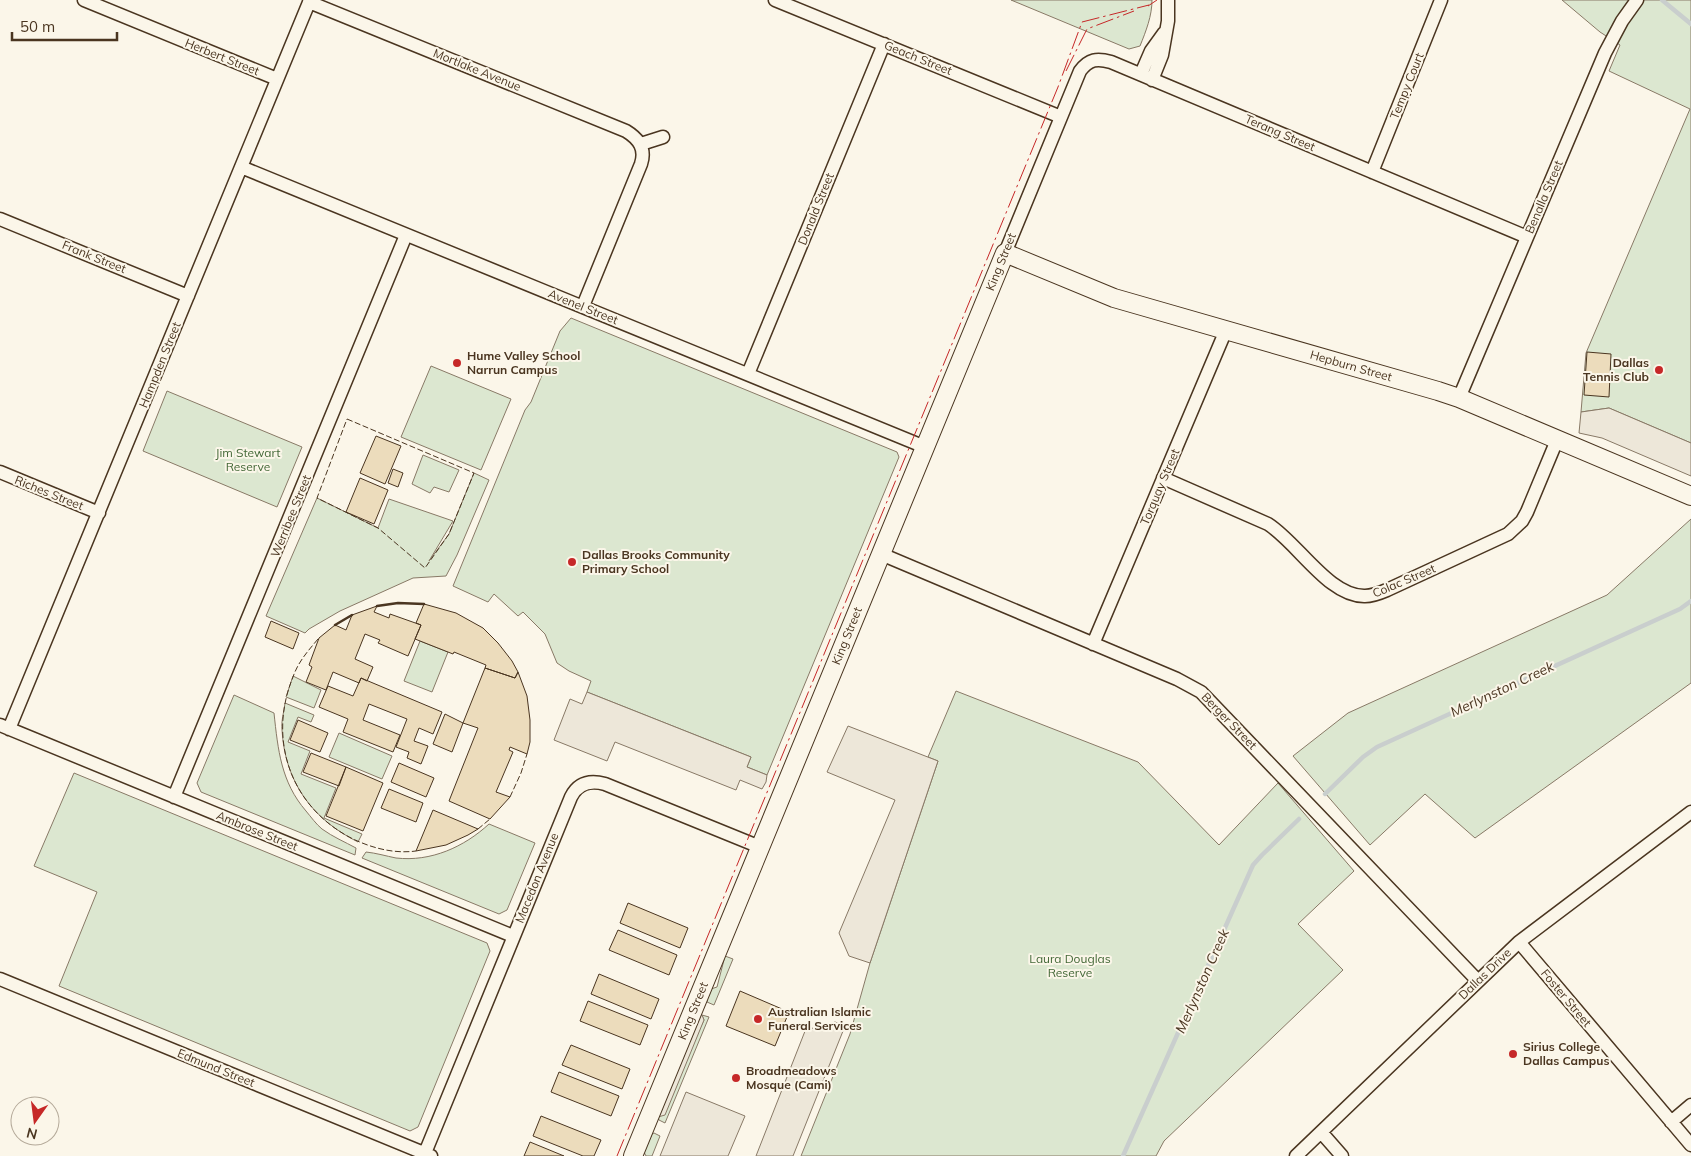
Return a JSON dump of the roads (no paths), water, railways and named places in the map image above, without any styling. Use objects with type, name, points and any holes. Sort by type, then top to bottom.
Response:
[{"type":"street","name":"Herbert Street","points":[[84,0],[277,79]]},
{"type":"street","name":"Geach Street","points":[[775,0],[1061,117]]},
{"type":"street","points":[[1146,77],[1151,51],[1165,31],[1168,0]]},
{"type":"street","name":"Tempy Court","points":[[1372,172],[1441,0]]},
{"type":"street","name":"Benalla Street","points":[[1459,398],[1605,53],[1622,21],[1637,0]]},
{"type":"street","name":"Hampden Street","points":[[5,727],[99,513],[309,1]]},
{"type":"street","name":"Mortlake Avenue","points":[[309,1],[626,131],[641,144]]},
{"type":"street","name":"Donald Street","points":[[748,374],[884,44]]},
{"type":"street","name":"Terang Street","points":[[1061,117],[1080,71],[1089,61],[1102,59],[1528,237]]},
{"type":"street","name":"King Street","points":[[633,1156],[1061,117]]},
{"type":"street","points":[[583,306],[641,164],[643,154],[641,144],[663,137]]},
{"type":"street","name":"Avenel Street","points":[[241,167],[925,447]]},
{"type":"street","name":"Frank Street","points":[[0,218],[188,296]]},
{"type":"street","name":"Werribee Street","points":[[174,797],[406,235]]},
{"type":"street","name":"Hepburn Street","points":[[1005,253],[1114,298],[1459,398],[1691,496]]},
{"type":"street","name":"Torquay Street","points":[[1093,644],[1226,330]]},
{"type":"street","name":"Colac Street","points":[[1163,478],[1268,524],[1283,535],[1334,586],[1347,593],[1366,596],[1376,595],[1388,590],[1497,539],[1515,528],[1522,521],[1557,440]]},
{"type":"street","name":"Riches Street","points":[[0,472],[99,513]]},
{"type":"street","name":"Berger Street","points":[[881,554],[1177,679],[1201,692],[1478,981]]},
{"type":"street","name":"Ambrose Street","points":[[5,727],[513,936]]},
{"type":"street","name":"Macedon Avenue","points":[[428,1155],[513,936],[575,789],[585,783],[598,782],[605,784],[760,847]]},
{"type":"street","name":"Dallas Drive","points":[[1296,1156],[1519,942],[1691,812]]},
{"type":"street","name":"Foster Street","points":[[1519,942],[1691,1145]]},
{"type":"street","name":"Edmund Street","points":[[0,979],[428,1155]]},
{"type":"street","points":[[1671,1122],[1691,1105]]},
{"type":"street","points":[[1321,1132],[1342,1156]]},
{"type":"waterway","name":"Merlynston Creek","points":[[1662,0],[1691,24]]},
{"type":"waterway","name":"Merlynston Creek","points":[[1325,794],[1363,757],[1377,747],[1680,609],[1691,601]]},
{"type":"waterway","name":"Merlynston Creek","points":[[1123,1156],[1253,865],[1299,819]]},
{"type":"place","name":"Hume Valley School Narrun Campus","points":[[457,363]]},
{"type":"place","name":"Dallas Tennis Club","points":[[1659,370]]},
{"type":"place","name":"Dallas Brooks Community Primary School","points":[[572,562]]},
{"type":"place","name":"Australian Islamic Funeral Services","points":[[758,1019]]},
{"type":"place","name":"Sirius College Dallas Campus","points":[[1513,1054]]},
{"type":"place","name":"Broadmeadows Mosque (Cami)","points":[[736,1078]]},
{"type":"park label","name":"Jim Stewart Reserve","points":[[248,460]]},
{"type":"park label","name":"Laura Douglas Reserve","points":[[1070,966]]}]
